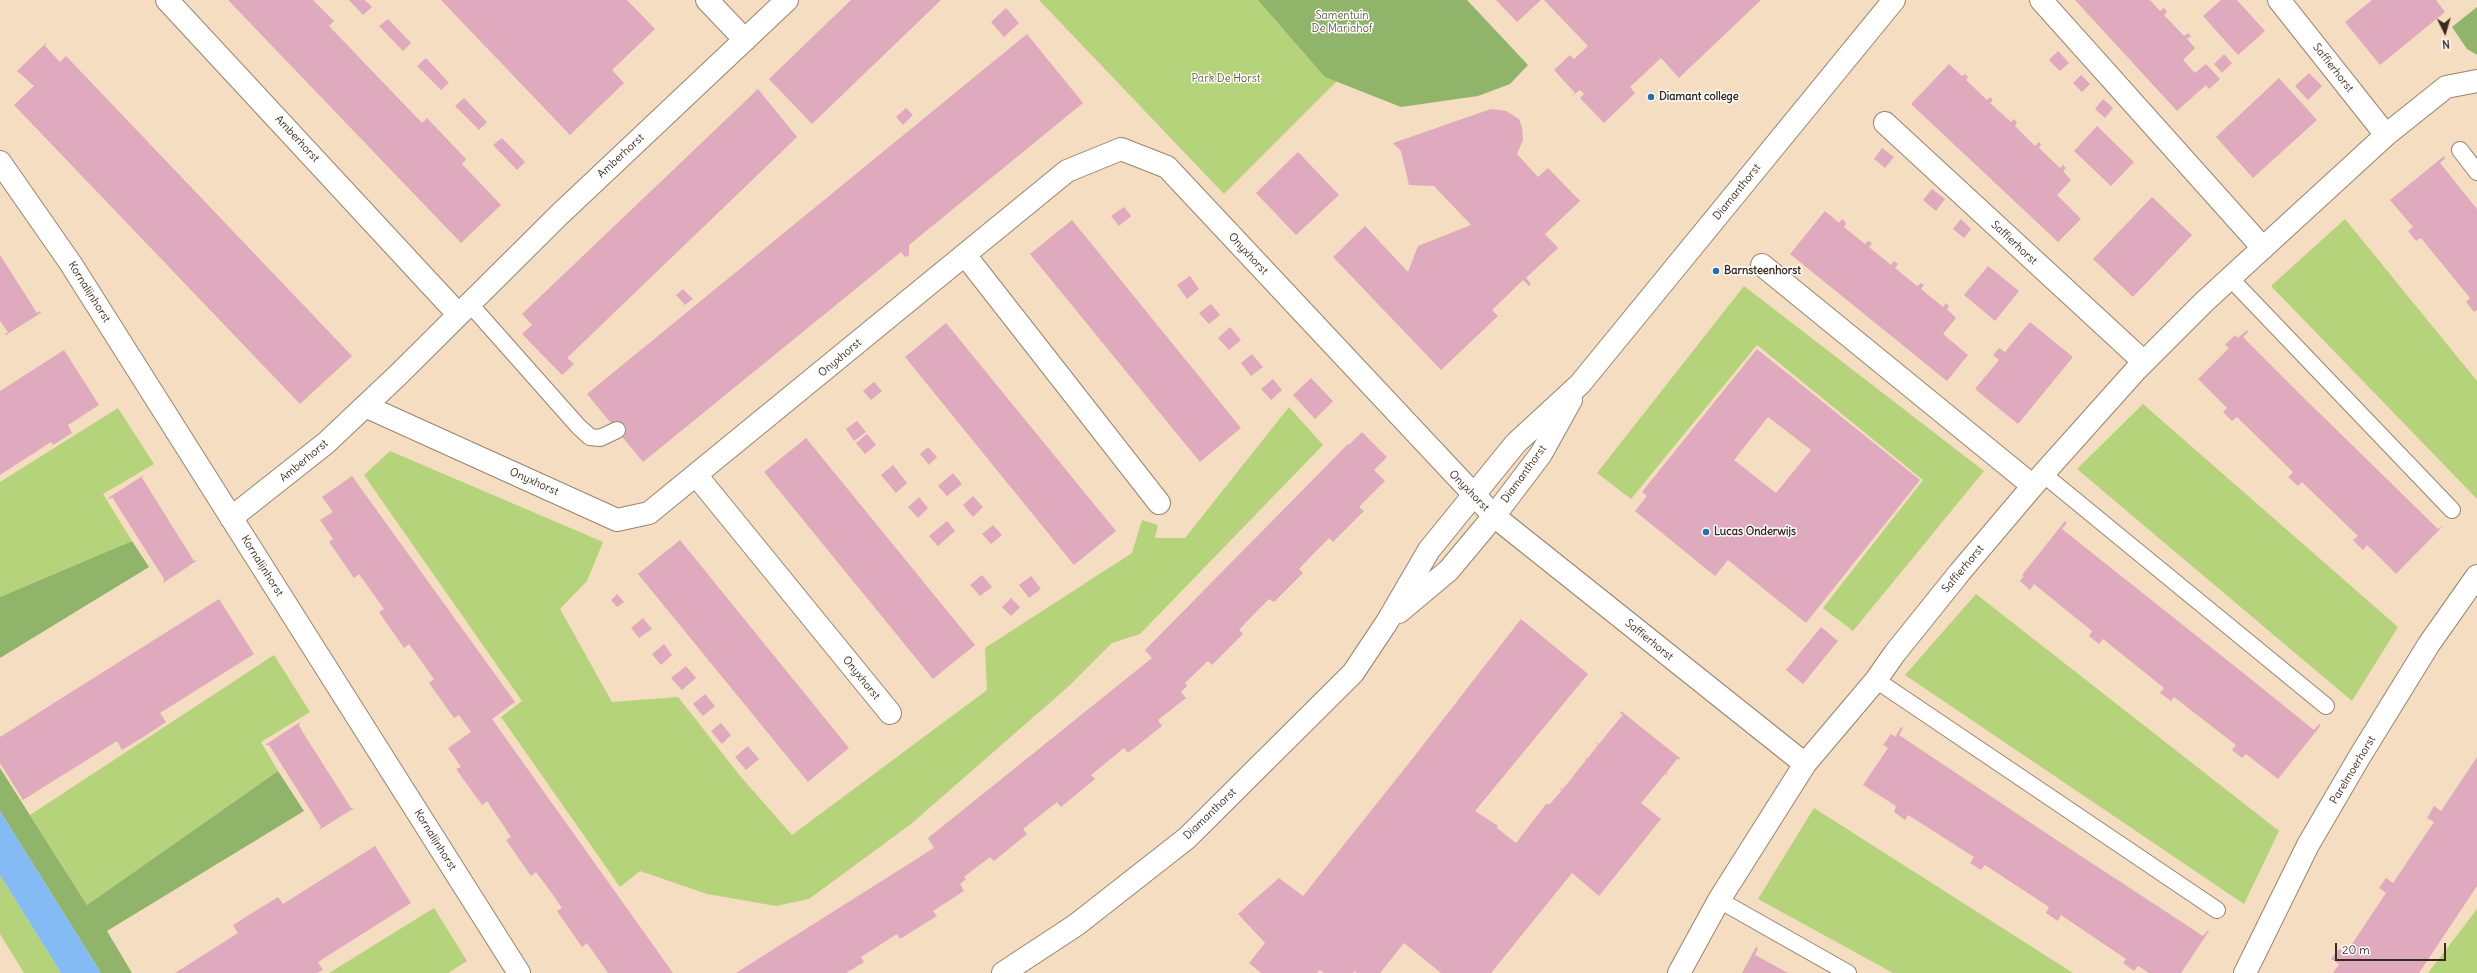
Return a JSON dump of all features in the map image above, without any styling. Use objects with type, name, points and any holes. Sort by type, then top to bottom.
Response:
[{"type":"street","name":"Amberhorst","points":[[167,0],[464,309]]},
{"type":"street","points":[[707,0],[744,40]]},
{"type":"street","name":"Amberhorst","points":[[231,518],[326,443],[559,215],[787,0]]},
{"type":"street","name":"Diamanthorst","points":[[1003,973],[1076,925],[1187,838],[1353,673],[1387,622],[1429,550],[1516,442],[1580,384],[1894,0]]},
{"type":"street","points":[[2041,0],[2263,248]]},
{"type":"street","name":"Saffierhorst","points":[[2279,0],[2386,135]]},
{"type":"street","name":"Saffierhorst","points":[[1679,973],[1719,900],[1805,764],[1876,680],[1895,653],[1956,577],[2038,480],[2144,362],[2230,278],[2386,135],[2446,87],[2477,81]]},
{"type":"street","name":"Saffierhorst","points":[[1885,123],[2144,362]]},
{"type":"street","name":"Onyxhorst","points":[[365,406],[617,520],[649,513],[1067,171],[1121,149],[1167,167],[1473,496],[1494,516]]},
{"type":"street","name":"Kornalijnhorst","points":[[0,162],[71,264],[519,973]]},
{"type":"street","points":[[965,255],[1159,503]]},
{"type":"street","points":[[1762,266],[2038,480]]},
{"type":"street","name":"Diamanthorst","points":[[1387,622],[1449,570],[1494,516],[1541,454],[1580,384]]},
{"type":"street","name":"Onyxhorst","points":[[696,475],[890,714]]},
{"type":"street","name":"Saffierhorst","points":[[1494,516],[1805,764]]},
{"type":"street","name":"Parelmoerhorst","points":[[2244,973],[2308,845],[2360,756],[2429,644],[2477,576]]},
{"type":"lane","points":[[2460,150],[2477,172]]},
{"type":"lane","points":[[2230,278],[2452,510]]},
{"type":"lane","points":[[464,309],[590,437],[600,438],[617,430]]},
{"type":"lane","points":[[2038,480],[2326,706]]},
{"type":"lane","points":[[1876,680],[2217,910]]},
{"type":"lane","points":[[1719,900],[1848,973]]},
{"type":"green space","name":"Park De Horst","points":[[1039,0],[1418,0],[1224,194]]},
{"type":"green space","name":"Samentuin De Mariahof","points":[[1258,0],[1467,0],[1528,65],[1510,84],[1478,96],[1401,107],[1325,77]]},
{"type":"green space","points":[[2477,7],[2477,55],[2467,49],[2452,27]]},
{"type":"green space","points":[[2345,219],[2477,381],[2477,499],[2271,286]]},
{"type":"green space","points":[[1744,286],[1984,471],[1853,631],[1823,608],[1923,480],[1757,345],[1631,499],[1597,473]]},
{"type":"green space","points":[[2143,404],[2398,627],[2352,701],[2077,469]]},
{"type":"green space","points":[[1289,407],[1323,445],[1140,634],[1112,643],[1069,686],[911,824],[809,899],[776,906],[707,894],[640,871],[620,887],[501,717],[522,701],[364,475],[390,451],[603,542],[587,581],[560,609],[612,702],[678,697],[741,777],[792,835],[987,690],[985,648],[1132,553],[1142,520],[1158,525],[1155,538],[1185,538]]},
{"type":"green space","points":[[118,408],[154,464],[103,494],[132,541],[0,597],[0,482]]},
{"type":"green space","points":[[132,541],[149,567],[0,658],[0,597]]},
{"type":"green space","points":[[1976,594],[2279,831],[2244,904],[1905,675]]},
{"type":"green space","points":[[274,655],[310,712],[261,742],[278,771],[87,905],[30,815]]},
{"type":"green space","points":[[0,768],[87,905],[278,771],[304,811],[107,931],[132,973],[101,973],[0,811]]},
{"type":"green space","points":[[1814,808],[2073,973],[1893,973],[1758,899]]},
{"type":"green space","points":[[0,875],[61,973],[24,973],[0,934]]},
{"type":"green space","points":[[434,908],[467,961],[448,973],[329,973]]},
{"type":"green space","points":[[2477,909],[2477,973],[2428,973]]},
{"type":"water","points":[[0,811],[101,973],[61,973],[0,875]]},
{"type":"building","points":[[228,0],[313,0],[334,21],[329,26],[422,123],[427,118],[466,159],[462,164],[501,205],[461,243]]},
{"type":"building","points":[[349,0],[365,0],[372,7],[363,15]]},
{"type":"building","points":[[441,0],[627,0],[655,29],[612,70],[624,83],[570,135]]},
{"type":"building","points":[[851,0],[941,0],[812,124],[769,79]]},
{"type":"building","points":[[1496,0],[1541,0],[1517,22]]},
{"type":"building","points":[[1544,0],[1761,0],[1679,78],[1661,58],[1630,87],[1635,93],[1604,123],[1580,98],[1584,94],[1580,90],[1571,97],[1575,93],[1554,70],[1570,55],[1574,59],[1588,46]]},
{"type":"building","points":[[2075,0],[2150,0],[2160,11],[2164,8],[2167,12],[2164,15],[2184,36],[2188,33],[2191,36],[2187,39],[2195,48],[2183,60],[2195,73],[2206,64],[2220,79],[2209,89],[2206,85],[2177,111]]},
{"type":"building","points":[[2221,0],[2237,0],[2265,31],[2238,55],[2203,16]]},
{"type":"building","points":[[2372,0],[2436,0],[2445,12],[2380,65],[2345,22]]},
{"type":"building","points":[[1006,8],[1019,23],[1004,37],[991,22]]},
{"type":"building","points":[[388,19],[411,43],[403,51],[379,26]]},
{"type":"building","points":[[1027,34],[1083,103],[909,245],[909,255],[905,257],[901,252],[643,462],[587,394]]},
{"type":"building","points":[[47,42],[45,46],[60,62],[66,56],[352,356],[300,404],[14,105],[34,86],[17,71]]},
{"type":"building","points":[[2058,51],[2069,63],[2060,71],[2049,60]]},
{"type":"building","points":[[2224,54],[2232,63],[2222,73],[2214,64]]},
{"type":"building","points":[[426,58],[449,83],[441,90],[417,66]]},
{"type":"building","points":[[1949,64],[1962,76],[1965,74],[1968,77],[1966,80],[1987,100],[1990,97],[1993,100],[1990,103],[2011,122],[2014,119],[2017,123],[2015,126],[2035,146],[2039,142],[2041,145],[2039,148],[2060,168],[2063,165],[2066,168],[2063,171],[2071,180],[2057,195],[2081,219],[2058,242],[1911,104]]},
{"type":"building","points":[[2309,73],[2322,86],[2308,100],[2295,86]]},
{"type":"building","points":[[2081,75],[2090,84],[2082,92],[2073,83]]},
{"type":"building","points":[[2279,78],[2317,120],[2253,178],[2216,137]]},
{"type":"building","points":[[758,89],[797,137],[567,358],[574,364],[562,375],[522,334],[532,325],[522,314]]},
{"type":"building","points":[[464,98],[487,122],[479,130],[455,106]]},
{"type":"building","points":[[2103,99],[2113,108],[2105,118],[2095,109]]},
{"type":"building","points":[[906,108],[913,115],[903,125],[896,117]]},
{"type":"building","points":[[1491,109],[1506,111],[1519,119],[1522,127],[1523,140],[1517,154],[1538,177],[1548,168],[1580,201],[1545,234],[1558,248],[1526,278],[1531,284],[1529,286],[1523,280],[1492,310],[1498,316],[1441,370],[1333,257],[1365,226],[1408,272],[1418,246],[1471,225],[1434,186],[1409,185],[1401,151],[1393,143]]},
{"type":"building","points":[[2097,126],[2134,162],[2111,186],[2074,151]]},
{"type":"building","points":[[502,138],[525,162],[517,170],[493,145]]},
{"type":"building","points":[[1882,148],[1894,157],[1885,168],[1874,159]]},
{"type":"building","points":[[1298,152],[1339,195],[1296,235],[1256,193]]},
{"type":"building","points":[[2444,156],[2445,158],[2440,163],[2477,209],[2477,310],[2474,312],[2466,302],[2470,298],[2421,238],[2416,241],[2408,231],[2413,227],[2390,200]]},
{"type":"building","points":[[1932,189],[1945,199],[1936,211],[1923,200]]},
{"type":"building","points":[[2152,197],[2192,235],[2133,297],[2093,259]]},
{"type":"building","points":[[1124,207],[1131,216],[1119,226],[1111,216]]},
{"type":"building","points":[[1825,211],[1839,223],[1842,219],[1846,223],[1844,227],[1865,244],[1868,241],[1872,243],[1869,247],[1891,265],[1894,261],[1898,264],[1895,268],[1917,286],[1921,283],[1924,285],[1921,289],[1943,307],[1946,303],[1949,306],[1947,309],[1956,318],[1943,334],[1968,355],[1947,381],[1790,254]]},
{"type":"building","points":[[1961,219],[1971,229],[1964,238],[1953,229]]},
{"type":"building","points":[[1072,220],[1241,428],[1200,462],[1030,254]]},
{"type":"building","points":[[0,255],[37,313],[40,311],[41,313],[6,335],[5,334],[8,332],[0,321]]},
{"type":"building","points":[[1988,266],[2019,291],[1995,321],[1964,295]]},
{"type":"building","points":[[1190,276],[1199,289],[1187,299],[1177,285]]},
{"type":"building","points":[[683,289],[693,299],[685,305],[676,295]]},
{"type":"building","points":[[1211,304],[1220,315],[1209,324],[1199,313]]},
{"type":"building","points":[[2030,322],[2073,357],[2018,424],[1975,389],[1999,360],[1993,355],[1999,348],[2005,352]]},
{"type":"building","points":[[946,323],[1116,531],[1074,565],[905,357]]},
{"type":"building","points":[[1230,327],[1241,340],[1229,350],[1218,338]]},
{"type":"building","points":[[2247,330],[2248,332],[2243,337],[2307,401],[2438,529],[2444,525],[2396,574],[2367,545],[2363,550],[2353,540],[2358,536],[2302,482],[2298,486],[2288,477],[2293,472],[2237,417],[2232,421],[2223,412],[2227,408],[2198,379],[2229,348],[2225,345],[2235,335],[2238,338]]},
{"type":"building","points":[[1757,349],[1920,480],[1806,623],[1728,560],[1715,576],[1635,511],[1647,496],[1642,492]],"holes":[[[1768,417],[1811,450],[1776,493],[1734,460]]]},
{"type":"building","points":[[64,350],[99,405],[68,425],[72,433],[53,445],[51,442],[0,475],[0,391]]},
{"type":"building","points":[[1252,354],[1263,367],[1251,376],[1241,363]]},
{"type":"building","points":[[1311,378],[1333,401],[1315,419],[1293,395]]},
{"type":"building","points":[[1273,379],[1282,390],[1271,400],[1261,389]]},
{"type":"building","points":[[874,382],[882,391],[871,400],[863,391]]},
{"type":"building","points":[[857,421],[866,432],[854,441],[846,429]]},
{"type":"building","points":[[1362,432],[1387,457],[1374,470],[1385,481],[1359,507],[1364,511],[1333,542],[1329,538],[1299,569],[1303,573],[1274,602],[1269,599],[1239,630],[1243,634],[1212,665],[1208,661],[1185,683],[1187,686],[1181,692],[1186,698],[1158,720],[1162,726],[1128,753],[1124,748],[1091,775],[1095,779],[1061,807],[1057,802],[1023,829],[1027,834],[994,861],[990,857],[964,877],[966,879],[960,884],[964,891],[933,911],[937,916],[900,939],[897,934],[861,957],[864,962],[846,973],[736,973],[934,848],[928,838],[1152,658],[1145,650],[1348,444],[1349,445]]},
{"type":"building","points":[[867,434],[876,445],[865,454],[856,443]]},
{"type":"building","points":[[806,438],[975,645],[933,679],[764,472]]},
{"type":"building","points":[[928,447],[937,457],[929,465],[920,454]]},
{"type":"building","points":[[893,465],[907,483],[896,493],[881,475]]},
{"type":"building","points":[[953,473],[962,484],[947,496],[938,486]]},
{"type":"building","points":[[144,475],[142,478],[194,561],[198,560],[163,583],[164,579],[112,497],[110,499],[108,498]]},
{"type":"building","points":[[352,476],[515,702],[492,719],[673,973],[608,973],[587,943],[582,947],[557,911],[562,908],[536,872],[531,876],[506,840],[511,837],[487,801],[482,805],[456,769],[461,767],[448,748],[471,732],[459,715],[454,718],[429,683],[434,679],[409,644],[404,648],[379,612],[384,609],[359,574],[354,578],[329,542],[333,539],[320,520],[333,512],[322,497]]},
{"type":"building","points":[[973,496],[983,507],[973,517],[963,505]]},
{"type":"building","points":[[919,497],[928,508],[918,518],[908,507]]},
{"type":"building","points":[[947,521],[955,531],[938,546],[929,536]]},
{"type":"building","points":[[2065,521],[2067,523],[2062,529],[2314,730],[2319,724],[2321,725],[2278,779],[2246,754],[2242,758],[2232,750],[2236,745],[2174,697],[2171,701],[2160,693],[2164,688],[2103,639],[2099,644],[2089,636],[2092,631],[2034,584],[2030,590],[2020,581],[2024,576],[2022,575]]},
{"type":"building","points":[[993,525],[1002,535],[991,544],[982,534]]},
{"type":"building","points":[[680,540],[849,748],[808,782],[638,574]]},
{"type":"building","points":[[982,575],[992,587],[980,596],[970,585]]},
{"type":"building","points":[[1031,576],[1041,589],[1029,598],[1019,585]]},
{"type":"building","points":[[617,594],[624,602],[617,607],[611,600]]},
{"type":"building","points":[[1011,598],[1020,607],[1011,616],[1002,607]]},
{"type":"building","points":[[219,599],[254,654],[160,713],[166,722],[145,736],[122,750],[117,741],[23,800],[0,763],[0,737]]},
{"type":"building","points":[[643,618],[652,629],[639,638],[631,628]]},
{"type":"building","points":[[1521,619],[1588,674],[1475,811],[1498,826],[1497,828],[1516,843],[1546,804],[1550,804],[1562,790],[1558,787],[1563,789],[1586,760],[1585,757],[1587,759],[1598,745],[1595,742],[1599,744],[1623,715],[1620,713],[1621,711],[1681,759],[1677,759],[1666,773],[1669,776],[1665,774],[1641,803],[1661,819],[1599,896],[1572,873],[1491,973],[1441,973],[1404,943],[1380,973],[1357,973],[1354,971],[1353,973],[1324,973],[1320,970],[1317,973],[1261,973],[1249,963],[1265,943],[1238,914],[1279,878],[1303,896]]},
{"type":"building","points":[[1821,627],[1838,641],[1803,684],[1786,670]]},
{"type":"building","points":[[664,644],[672,655],[661,665],[652,654]]},
{"type":"building","points":[[686,666],[696,678],[682,690],[671,678]]},
{"type":"building","points":[[705,694],[715,706],[703,716],[693,704]]},
{"type":"building","points":[[300,722],[299,726],[307,739],[351,808],[354,808],[319,830],[321,827],[269,745],[265,745]]},
{"type":"building","points":[[721,723],[731,735],[722,744],[711,731]]},
{"type":"building","points":[[1901,727],[1903,728],[1899,735],[2049,835],[2203,936],[2208,930],[2209,931],[2181,973],[2149,973],[2138,966],[2134,971],[2123,963],[2126,959],[2061,915],[2058,921],[2046,913],[2049,907],[1985,865],[1981,870],[1970,863],[1974,857],[1908,815],[1905,820],[1894,812],[1896,806],[1863,785],[1888,748],[1883,745],[1891,734],[1895,737]]},
{"type":"building","points":[[748,746],[759,759],[746,770],[735,757]]},
{"type":"building","points":[[2477,757],[2477,886],[2419,973],[2333,973],[2339,964],[2331,959],[2339,949],[2346,953],[2386,893],[2379,888],[2386,878],[2393,883],[2434,822],[2427,818],[2434,806],[2441,811]]},
{"type":"building","points":[[375,846],[411,903],[318,962],[323,970],[317,973],[175,973],[238,933],[233,925],[278,897],[283,904]]},
{"type":"building","points":[[1756,947],[1758,948],[1755,955],[1788,973],[1742,973]]},
{"type":"place","name":"Diamant college","points":[[1651,97]]},
{"type":"place","name":"Barnsteenhorst","points":[[1716,271]]},
{"type":"place","name":"Lucas Onderwijs","points":[[1706,532]]}]
